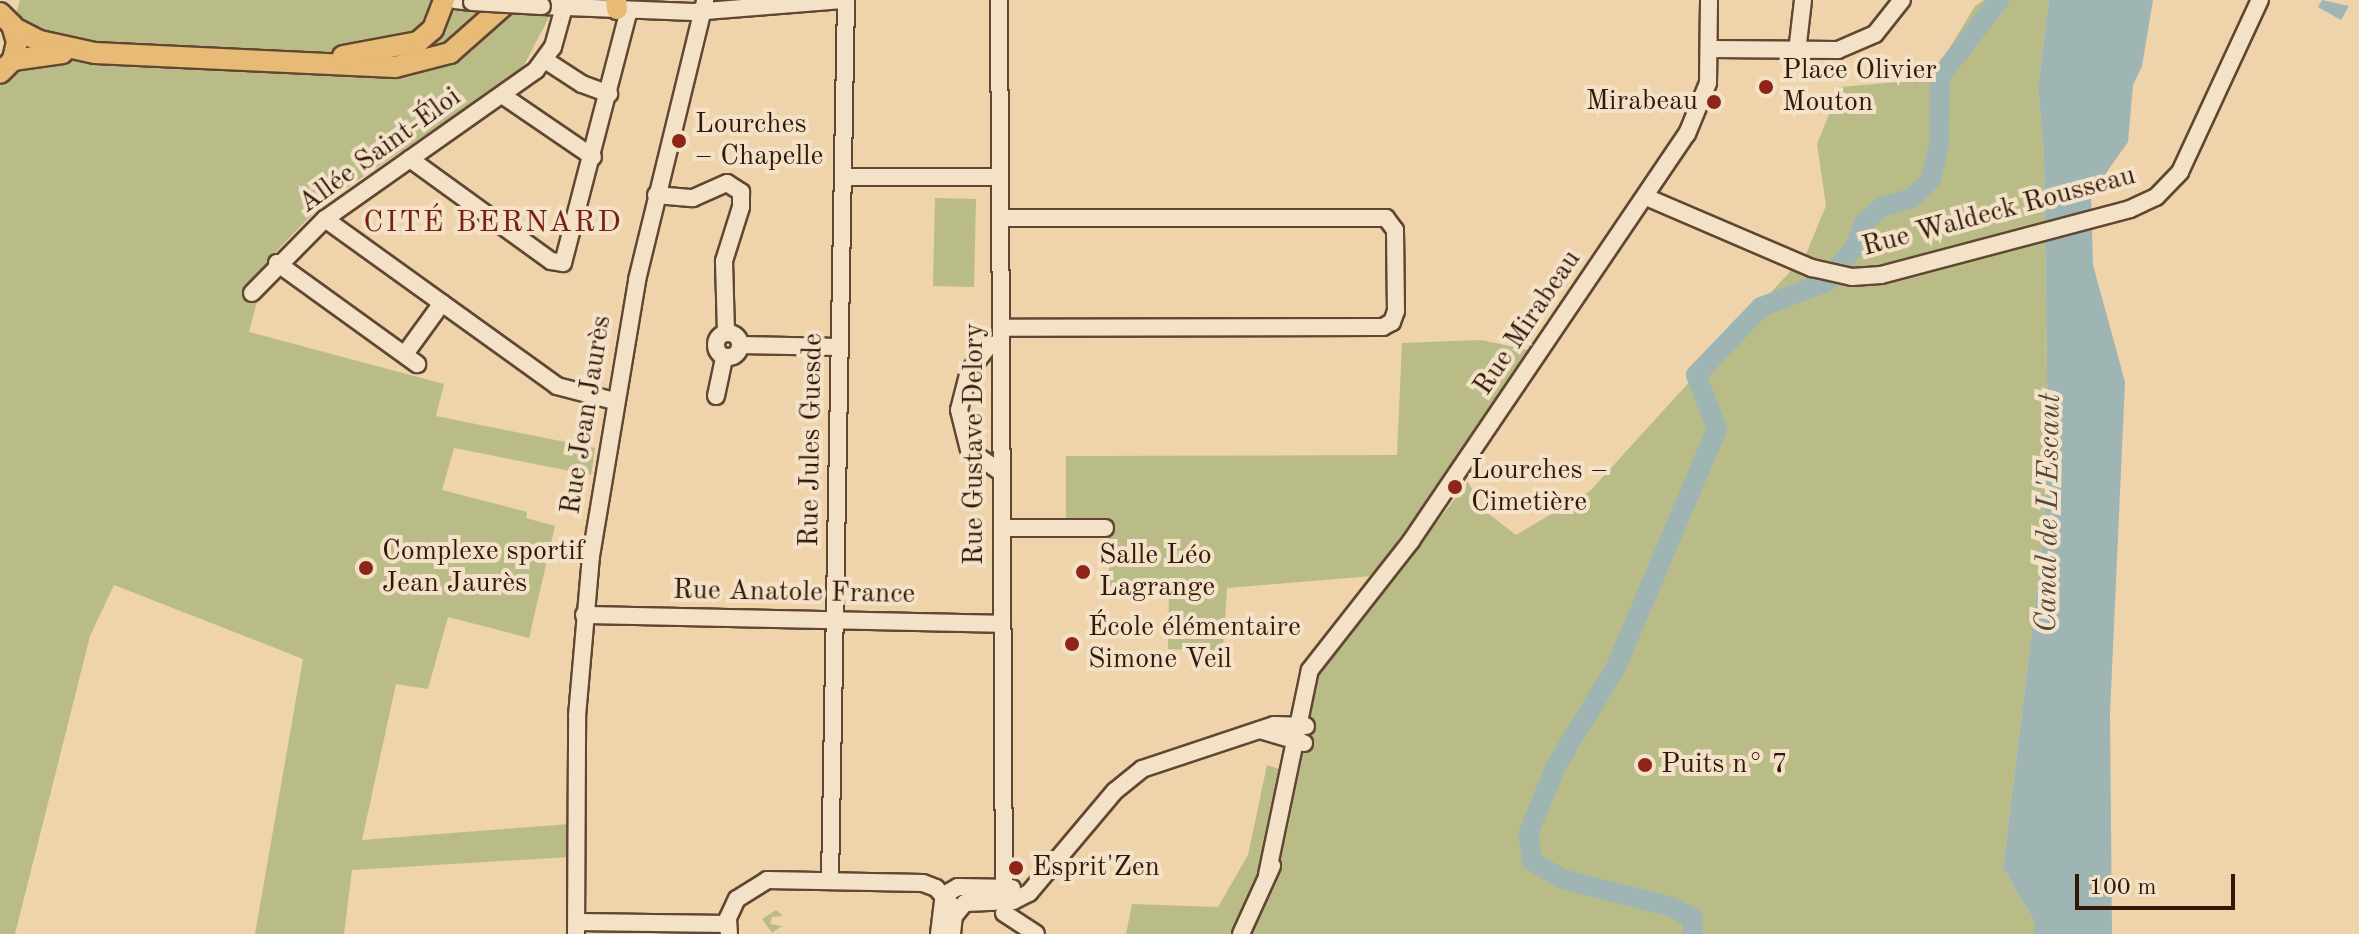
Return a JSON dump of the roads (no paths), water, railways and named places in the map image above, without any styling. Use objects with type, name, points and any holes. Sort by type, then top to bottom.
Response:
[{"type":"main road","points":[[11,0],[6,66],[95,53]]},
{"type":"main road","points":[[233,61],[347,56],[412,45],[433,29],[444,0]]},
{"type":"main road","points":[[8,21],[40,41],[95,53],[395,67],[429,62],[470,40],[510,0]]},
{"type":"main road","points":[[301,64],[371,77],[432,72],[478,47],[533,3]]},
{"type":"street","points":[[464,1],[564,7],[708,6],[844,0]]},
{"type":"street","name":"Rue Jules Guesde","points":[[830,881],[844,0]]},
{"type":"street","name":"Rue Gustave Delory","points":[[999,0],[1004,901]]},
{"type":"street","name":"Rue Mirabeau","points":[[1241,934],[1267,875],[1325,650],[1411,541],[1646,197],[1702,106],[1712,49],[1709,0]]},
{"type":"street","points":[[1797,52],[1803,0]]},
{"type":"street","points":[[1712,49],[1832,52],[1863,41],[1881,28],[1902,0]]},
{"type":"street","name":"Rue Waldeck Rousseau","points":[[1646,197],[1821,271],[1844,277],[1881,275],[2113,214],[2150,201],[2175,179],[2260,0]]},
{"type":"street","points":[[410,159],[561,265],[568,258],[609,94],[621,6]]},
{"type":"street","name":"Rue Jean Jaurès","points":[[577,928],[577,716],[584,615],[614,401],[656,195],[708,6]]},
{"type":"street","points":[[564,7],[545,60],[582,84],[609,94]]},
{"type":"street","name":"Allée Saint-Éloi","points":[[252,293],[277,263],[325,219],[502,95],[545,60]]},
{"type":"street","points":[[502,95],[593,157]]},
{"type":"street","points":[[843,177],[1000,177]]},
{"type":"street","points":[[656,195],[688,199],[727,183],[741,192],[741,207],[724,261],[726,333],[715,347],[724,358]]},
{"type":"street","points":[[1000,218],[1386,218],[1395,230],[1396,297],[1394,319],[1383,327],[1001,335],[969,371],[959,410],[969,450],[1002,473]]},
{"type":"street","points":[[325,219],[562,389],[614,401]]},
{"type":"street","points":[[277,263],[411,359],[442,303]]},
{"type":"street","points":[[724,358],[734,356],[740,345],[737,337],[726,333]]},
{"type":"street","points":[[740,345],[840,347]]},
{"type":"street","points":[[716,396],[724,358]]},
{"type":"street","points":[[1002,528],[1105,528]]},
{"type":"street","name":"Rue Anatole France","points":[[584,615],[1002,624]]},
{"type":"street","points":[[952,934],[957,911],[968,902],[1004,901],[1023,886],[1044,876],[1136,773],[1260,730],[1301,734]]},
{"type":"street","points":[[577,928],[728,929],[737,899],[755,884],[830,881],[923,883],[944,895],[957,911]]},
{"type":"street","points":[[944,895],[958,887],[1004,901],[1036,934]]},
{"type":"street","points":[[939,934],[944,895]]},
{"type":"water","name":"Canal de L'Escaut","points":[[2049,0],[2153,0],[2142,66],[2133,85],[2128,142],[2091,194],[2093,265],[2125,382],[2110,714],[2112,934],[2034,934],[2034,921],[2003,868],[2043,540],[2048,450],[2044,156],[2038,87]]},
{"type":"water","points":[[2322,0],[2349,6],[2341,20],[2318,7]]},
{"type":"waterway","points":[[1693,934],[1693,918],[1668,906],[1562,879],[1532,861],[1528,834],[1557,764],[1615,669],[1717,429],[1696,375],[1761,307],[1826,282],[1856,245],[1864,223],[1880,208],[1913,197],[1931,179],[1939,144],[1940,77],[1999,0]]},
{"type":"place","name":"Place Olivier Mouton","points":[[1766,87]]},
{"type":"place","name":"Mirabeau","points":[[1714,102]]},
{"type":"place","name":"Lourches – Chapelle","points":[[679,141]]},
{"type":"place","name":"Lourches – Cimetière","points":[[1455,487]]},
{"type":"place","name":"Complexe sportif Jean Jaurès","points":[[366,568]]},
{"type":"place","name":"Salle Léo Lagrange","points":[[1083,572]]},
{"type":"place","name":"École élémentaire Simone Veil","points":[[1072,644]]},
{"type":"place","name":"Puits n° 7","points":[[1645,765]]},
{"type":"place","name":"Esprit'Zen","points":[[1016,868]]},
{"type":"district","name":"CITÉ BERNARD","points":[[493,223]]}]
